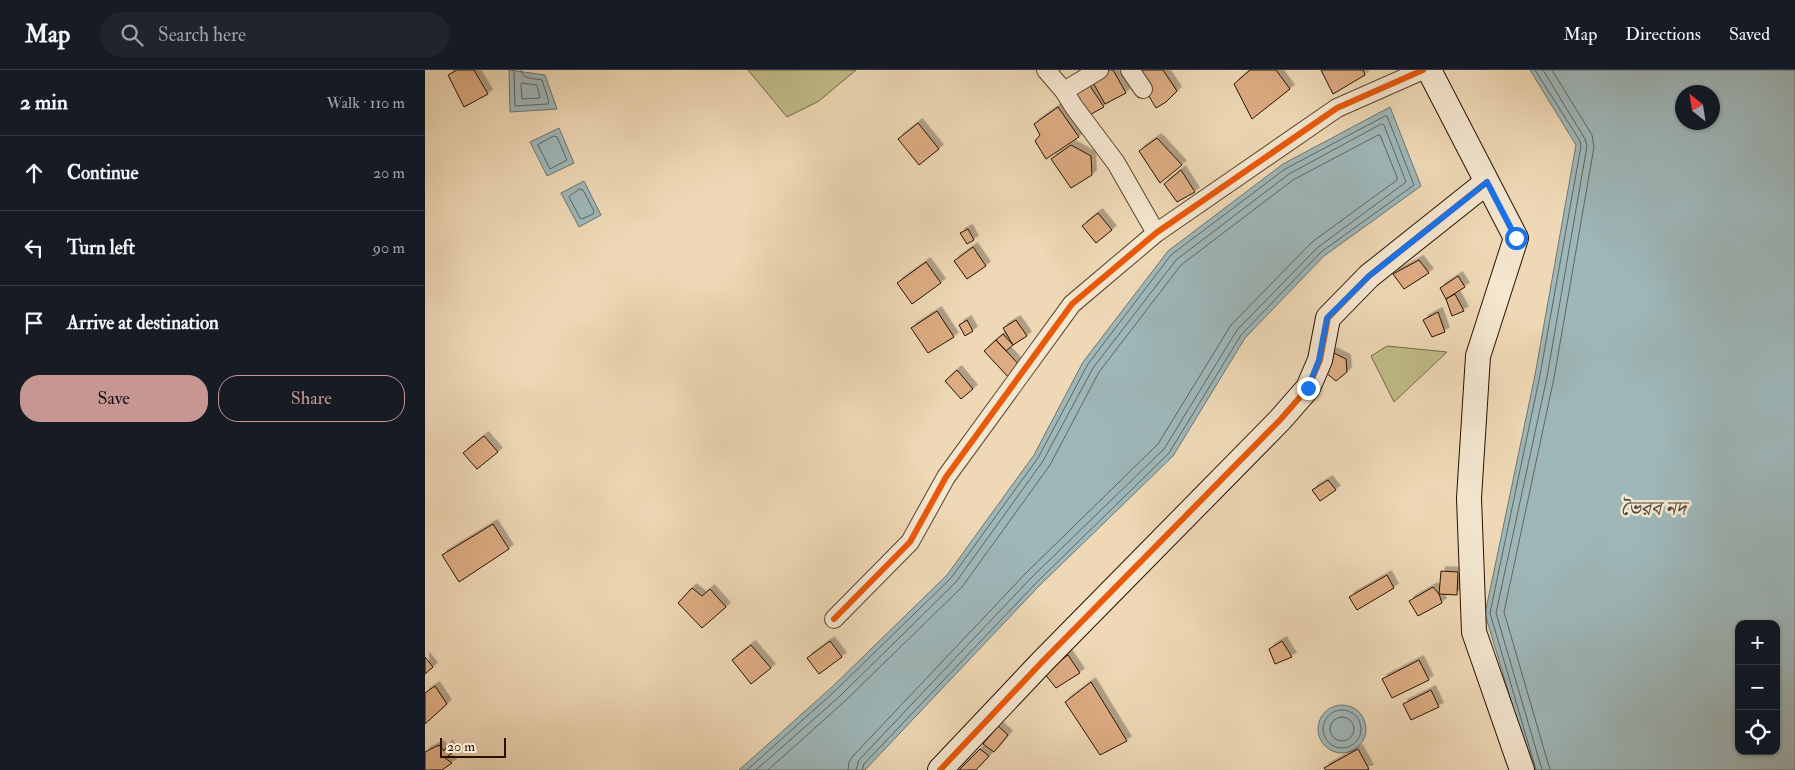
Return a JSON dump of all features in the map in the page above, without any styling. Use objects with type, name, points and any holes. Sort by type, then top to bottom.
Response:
[{"type":"street","points":[[1046,70],[1064,91],[1116,163],[1155,233]]},
{"type":"street","points":[[1064,91],[1079,75],[1099,70]]},
{"type":"street","points":[[1130,70],[1143,89]]},
{"type":"street","points":[[834,619],[910,542],[946,477],[1072,304],[1155,233],[1337,108],[1423,70]]},
{"type":"street","points":[[1429,70],[1516,238],[1478,356],[1469,498],[1474,632],[1521,770]]},
{"type":"street","points":[[940,770],[1042,662],[1280,420],[1308,388],[1319,360],[1327,318],[1369,276],[1487,182]]},
{"type":"shaded area","points":[[748,70],[856,70],[819,101],[787,117]]},
{"type":"shaded area","points":[[1387,346],[1447,352],[1394,402],[1371,356]]},
{"type":"water","points":[[509,70],[545,75],[557,109],[510,112]]},
{"type":"water","name":"ভৈরব নদ","points":[[1530,70],[1795,70],[1795,770],[1532,770],[1485,614],[1535,375],[1576,145]]},
{"type":"water","points":[[1390,107],[1421,186],[1324,256],[1245,338],[1173,456],[1039,586],[865,770],[739,770],[832,687],[947,575],[1034,455],[1083,362],[1168,251],[1283,164]]},
{"type":"water","points":[[559,128],[574,163],[547,176],[530,142]]},
{"type":"water","points":[[584,181],[601,215],[579,227],[561,193]]},
{"type":"water","points":[[1342,705],[1351,707],[1359,712],[1364,720],[1366,729],[1364,738],[1359,746],[1351,751],[1342,753],[1333,751],[1325,746],[1320,738],[1318,729],[1320,720],[1325,712],[1333,707]]},
{"type":"building","points":[[457,70],[474,70],[488,94],[464,107],[448,75]]},
{"type":"building","points":[[1108,70],[1113,70],[1126,93],[1105,104],[1091,79]]},
{"type":"building","points":[[1141,70],[1163,70],[1177,91],[1166,102],[1156,108],[1135,73]]},
{"type":"building","points":[[1250,70],[1276,70],[1290,89],[1252,119],[1234,84]]},
{"type":"building","points":[[1321,70],[1363,70],[1365,75],[1333,94]]},
{"type":"building","points":[[1088,83],[1104,107],[1084,118],[1069,94]]},
{"type":"building","points":[[1058,107],[1079,137],[1046,159],[1035,141],[1040,135],[1034,124]]},
{"type":"building","points":[[918,123],[939,149],[919,165],[898,139]]},
{"type":"building","points":[[1157,138],[1182,165],[1160,183],[1139,151]]},
{"type":"building","points":[[1071,145],[1091,156],[1092,175],[1071,188],[1051,159]]},
{"type":"building","points":[[1181,170],[1195,192],[1177,202],[1164,184]]},
{"type":"building","points":[[1098,213],[1112,230],[1096,243],[1082,226]]},
{"type":"building","points":[[968,229],[974,240],[967,244],[960,233]]},
{"type":"building","points":[[973,247],[986,266],[967,279],[954,261]]},
{"type":"building","points":[[1419,260],[1429,273],[1404,289],[1393,274]]},
{"type":"building","points":[[926,262],[941,283],[912,304],[897,283]]},
{"type":"building","points":[[1458,276],[1465,287],[1446,299],[1440,288]]},
{"type":"building","points":[[1455,294],[1464,311],[1452,316],[1446,299]]},
{"type":"building","points":[[937,311],[954,337],[928,353],[911,328]]},
{"type":"building","points":[[1438,312],[1445,332],[1432,337],[1423,320]]},
{"type":"building","points":[[967,320],[973,331],[965,336],[959,325]]},
{"type":"building","points":[[1016,320],[1027,336],[1013,345],[1003,328]]},
{"type":"building","points":[[1003,334],[1013,345],[1006,351],[996,340]]},
{"type":"building","points":[[996,340],[1023,369],[1011,380],[984,351]]},
{"type":"building","points":[[1332,352],[1346,359],[1347,372],[1336,381],[1325,372]]},
{"type":"building","points":[[957,370],[973,389],[961,399],[945,381]]},
{"type":"building","points":[[484,436],[498,452],[477,469],[463,453]]},
{"type":"building","points":[[1328,480],[1336,490],[1320,501],[1312,490]]},
{"type":"building","points":[[493,524],[509,549],[459,582],[442,555]]},
{"type":"building","points":[[1441,571],[1458,572],[1457,595],[1439,594]]},
{"type":"building","points":[[1387,575],[1394,588],[1357,610],[1349,597]]},
{"type":"building","points":[[1433,587],[1439,594],[1442,603],[1418,616],[1409,601]]},
{"type":"building","points":[[692,588],[702,596],[710,589],[726,607],[702,628],[678,603]]},
{"type":"building","points":[[830,641],[842,657],[819,674],[807,658]]},
{"type":"building","points":[[1282,641],[1292,657],[1275,664],[1269,649]]},
{"type":"building","points":[[751,645],[771,668],[751,684],[732,660]]},
{"type":"building","points":[[1068,655],[1080,673],[1056,688],[1044,673]]},
{"type":"building","points":[[425,657],[433,667],[425,674]]},
{"type":"building","points":[[1419,660],[1429,680],[1392,698],[1382,679]]},
{"type":"building","points":[[1091,682],[1127,741],[1100,755],[1065,702]]},
{"type":"building","points":[[435,686],[447,704],[425,724],[425,693]]},
{"type":"building","points":[[1431,690],[1439,707],[1411,720],[1403,704]]},
{"type":"building","points":[[998,726],[1008,735],[994,752],[983,744]]},
{"type":"building","points":[[448,744],[452,753],[445,758],[452,763],[442,770],[425,770],[425,752],[439,745],[444,751]]},
{"type":"building","points":[[980,749],[989,756],[976,770],[959,770]]},
{"type":"building","points":[[1358,749],[1369,769],[1326,770],[1324,768]]},
{"type":"cycle path","points":[[834,619],[910,542],[946,477],[1072,304],[1156,233],[1337,108],[1423,70]]},
{"type":"cycle path","points":[[940,770],[1042,662],[1280,420],[1308,388],[1320,360],[1328,318],[1369,276],[1487,182]]},
{"type":"route","points":[[1308,388],[1319,360],[1327,318],[1369,276],[1487,182],[1516,238]]}]
